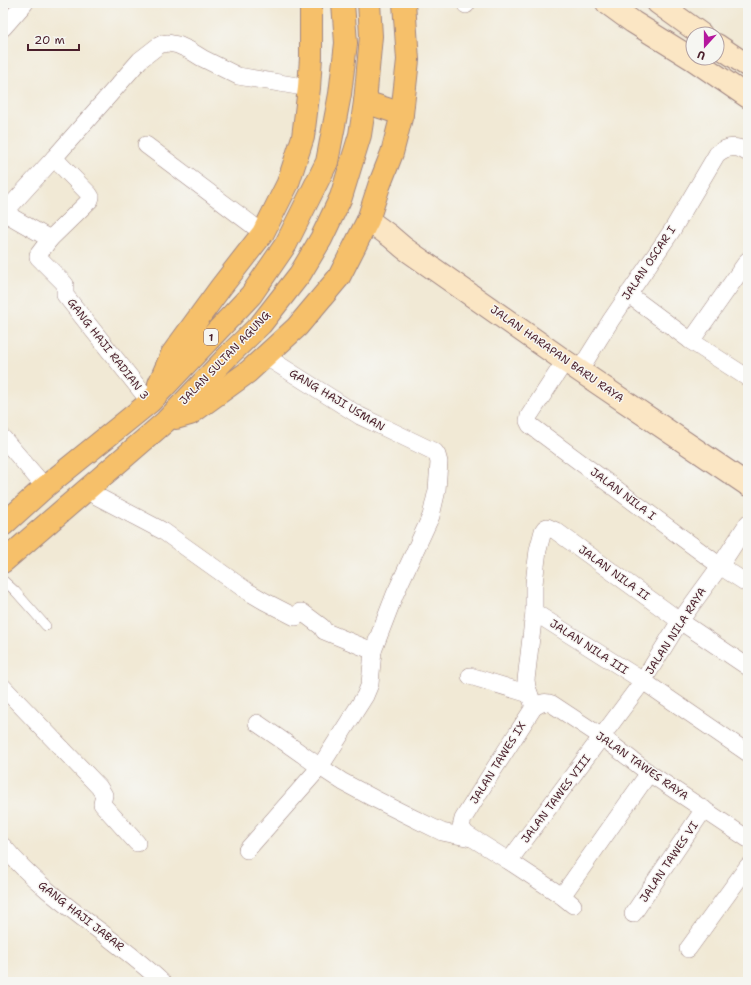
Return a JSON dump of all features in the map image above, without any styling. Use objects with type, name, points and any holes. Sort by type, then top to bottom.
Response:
[{"type":"highway","points":[[150,402],[172,354],[263,233],[288,183],[303,137],[311,57],[311,3]]},
{"type":"highway","name":"1","points":[[3,525],[45,487],[150,402],[251,295],[286,244],[327,162],[340,94],[346,43],[343,3]]},
{"type":"highway","name":"JALAN SULTAN AGUNG","points":[[3,562],[165,422],[261,324],[300,274],[320,239],[341,197],[360,135],[365,102],[371,36],[370,3]]},
{"type":"highway","points":[[165,422],[190,414],[248,372],[297,327],[338,277],[368,220],[392,153],[402,114],[408,60],[404,3]]},
{"type":"highway","points":[[365,102],[402,114]]},
{"type":"street","points":[[3,28],[26,3]]},
{"type":"street","points":[[607,3],[633,22],[694,60],[748,97]]},
{"type":"street","points":[[654,34],[664,7],[690,26]]},
{"type":"street","points":[[54,158],[91,197],[90,200],[50,239],[3,212],[54,158],[140,60],[162,44],[168,43],[178,45],[238,76],[309,88]]},
{"type":"street","points":[[725,50],[748,66]]},
{"type":"street","points":[[146,146],[263,233]]},
{"type":"street","name":"JALAN OSCAR I","points":[[528,421],[529,416],[572,366],[628,294],[671,232],[717,154],[724,149],[736,147],[745,150],[748,153]]},
{"type":"street","name":"JALAN HARAPAN BARU RAYA","points":[[368,220],[404,248],[572,366],[748,485]]},
{"type":"street","name":"GANG HAJI RADIAN 3","points":[[50,239],[38,257],[65,284],[65,294],[150,402]]},
{"type":"street","points":[[691,340],[748,260]]},
{"type":"street","points":[[628,294],[691,340],[748,378]]},
{"type":"street","name":"GANG HAJI USMAN","points":[[265,356],[360,416],[438,455],[437,490],[431,516],[395,594],[373,651]]},
{"type":"street","name":"JALAN NILA I","points":[[528,421],[533,428],[720,566],[748,584]]},
{"type":"street","points":[[3,438],[45,487]]},
{"type":"street","points":[[85,490],[163,531],[247,591],[264,601],[295,617],[302,612],[322,627],[324,631],[373,651],[370,684],[365,696],[320,767],[247,850]]},
{"type":"street","name":"JALAN NILA RAYA","points":[[602,738],[643,681],[680,621],[720,566],[748,523]]},
{"type":"street","name":"JALAN NILA II","points":[[534,612],[534,584],[538,550],[546,527],[556,531],[680,621],[748,666]]},
{"type":"street","points":[[532,700],[526,680],[534,612]]},
{"type":"street","name":"JALAN NILA III","points":[[534,612],[643,681],[748,753]]},
{"type":"street","points":[[470,676],[532,700]]},
{"type":"street","points":[[4,688],[98,787],[104,796],[102,804],[137,843]]},
{"type":"street","name":"JALAN TAWES RAYA","points":[[532,700],[552,704],[748,839]]},
{"type":"street","name":"JALAN TAWES IX","points":[[471,838],[461,827],[463,819],[532,700]]},
{"type":"street","points":[[257,723],[320,767],[349,785],[442,832],[471,838],[509,861],[568,901],[649,772]]},
{"type":"street","name":"JALAN TAWES VIII","points":[[509,861],[602,738]]},
{"type":"street","name":"JALAN TAWES VI","points":[[633,914],[704,809]]},
{"type":"street","name":"GANG HAJI JABAR","points":[[3,846],[14,859],[55,897],[143,965],[162,982]]},
{"type":"street","points":[[688,949],[748,866]]},
{"type":"lane","points":[[3,580],[16,591],[46,626]]}]
